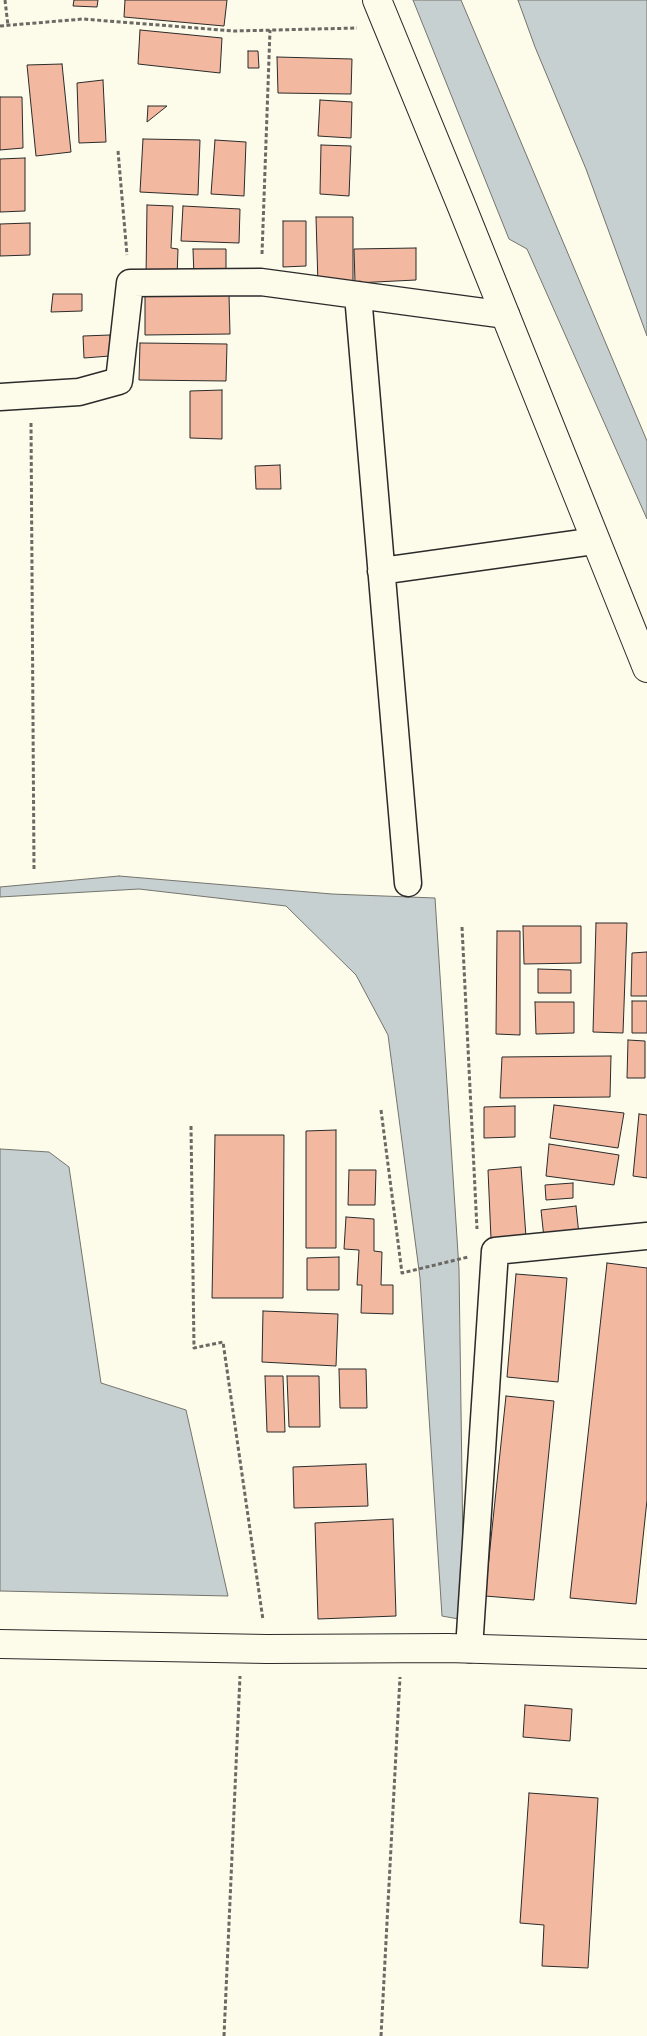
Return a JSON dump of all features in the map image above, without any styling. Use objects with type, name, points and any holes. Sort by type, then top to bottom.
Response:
[{"type":"street","points":[[377,0],[506,315],[647,668]]},
{"type":"street","points":[[0,397],[79,392],[119,381],[130,284],[261,282],[506,315]]},
{"type":"street","points":[[358,295],[408,883]]},
{"type":"street","points":[[381,571],[596,541]]},
{"type":"street","points":[[470,1649],[487,1253],[647,1236]]},
{"type":"street","points":[[0,1644],[254,1649],[470,1649],[647,1654]]},
{"type":"path","points":[[5,0],[8,26]]},
{"type":"path","points":[[0,26],[83,19],[234,31],[388,27]]},
{"type":"path","points":[[261,282],[270,30]]},
{"type":"path","points":[[118,150],[130,284]]},
{"type":"path","points":[[31,395],[34,869]]},
{"type":"path","points":[[381,1110],[402,1273],[487,1253],[462,927]]},
{"type":"path","points":[[191,1126],[194,1348],[223,1342],[254,1649],[224,2036]]},
{"type":"path","points":[[381,2036],[402,1649]]},
{"type":"shaded area","points":[[413,0],[461,0],[647,441],[647,519],[527,249],[509,239]]},
{"type":"shaded area","points":[[518,0],[647,0],[647,336],[586,169],[535,47]]},
{"type":"shaded area","points":[[119,876],[332,894],[435,898],[459,1269],[464,1620],[442,1616],[420,1278],[388,1035],[356,975],[286,906],[139,889],[0,897],[0,887]]},
{"type":"shaded area","points":[[0,1149],[49,1152],[69,1167],[101,1383],[186,1410],[228,1596],[0,1591]]},
{"type":"building","points":[[74,0],[98,0],[97,7],[73,6]]},
{"type":"building","points":[[125,0],[227,0],[224,26],[124,17]]},
{"type":"building","points":[[140,30],[222,38],[220,73],[138,64]]},
{"type":"building","points":[[248,51],[258,51],[259,68],[248,68]]},
{"type":"building","points":[[277,57],[352,59],[351,94],[278,93]]},
{"type":"building","points":[[62,64],[71,152],[36,156],[27,65]]},
{"type":"building","points":[[103,80],[106,142],[79,143],[77,83]]},
{"type":"building","points":[[0,97],[22,97],[23,148],[0,150]]},
{"type":"building","points":[[320,100],[352,102],[351,138],[318,136]]},
{"type":"building","points":[[148,106],[167,106],[147,122]]},
{"type":"building","points":[[143,139],[200,140],[198,195],[140,192]]},
{"type":"building","points":[[215,140],[246,142],[244,196],[211,194]]},
{"type":"building","points":[[321,145],[351,146],[349,196],[320,194]]},
{"type":"building","points":[[25,158],[25,211],[0,212],[0,159]]},
{"type":"building","points":[[147,205],[173,206],[171,248],[178,249],[177,278],[146,278]]},
{"type":"building","points":[[183,206],[240,209],[239,243],[181,241]]},
{"type":"building","points":[[316,217],[353,217],[353,284],[318,285]]},
{"type":"building","points":[[283,221],[306,221],[306,266],[283,267]]},
{"type":"building","points":[[30,223],[30,255],[0,256],[0,224]]},
{"type":"building","points":[[416,248],[416,280],[355,283],[354,249]]},
{"type":"building","points":[[193,249],[226,249],[226,277],[194,277]]},
{"type":"building","points":[[53,294],[82,294],[82,311],[51,312]]},
{"type":"building","points":[[229,294],[230,334],[145,335],[145,295]]},
{"type":"building","points":[[110,335],[110,356],[84,358],[83,336]]},
{"type":"building","points":[[140,343],[227,344],[226,381],[139,380]]},
{"type":"building","points":[[222,390],[222,439],[190,438],[190,391]]},
{"type":"building","points":[[280,465],[281,489],[256,489],[255,466]]},
{"type":"building","points":[[596,923],[627,923],[623,1033],[593,1032]]},
{"type":"building","points":[[523,926],[581,926],[581,963],[524,964]]},
{"type":"building","points":[[497,931],[520,931],[520,1035],[496,1034]]},
{"type":"building","points":[[647,952],[647,996],[631,996],[632,953]]},
{"type":"building","points":[[538,969],[571,970],[571,993],[538,993]]},
{"type":"building","points":[[632,1001],[647,1001],[647,1033],[632,1033]]},
{"type":"building","points":[[535,1002],[574,1002],[574,1033],[536,1034]]},
{"type":"building","points":[[628,1040],[645,1041],[645,1078],[627,1078]]},
{"type":"building","points":[[611,1056],[610,1097],[500,1098],[502,1057]]},
{"type":"building","points":[[554,1105],[624,1113],[618,1148],[550,1138]]},
{"type":"building","points":[[515,1106],[515,1137],[484,1138],[484,1107]]},
{"type":"building","points":[[639,1114],[647,1115],[647,1178],[633,1176]]},
{"type":"building","points":[[336,1130],[336,1248],[306,1248],[306,1131]]},
{"type":"building","points":[[215,1135],[284,1135],[283,1298],[212,1298]]},
{"type":"building","points":[[549,1144],[619,1155],[614,1185],[546,1176]]},
{"type":"building","points":[[521,1167],[526,1237],[491,1239],[488,1170]]},
{"type":"building","points":[[349,1170],[376,1170],[375,1205],[348,1205]]},
{"type":"building","points":[[573,1183],[573,1198],[546,1200],[545,1185]]},
{"type":"building","points":[[576,1206],[579,1235],[544,1238],[541,1210]]},
{"type":"building","points":[[346,1217],[374,1219],[374,1251],[382,1252],[381,1285],[393,1285],[393,1314],[361,1313],[362,1285],[357,1285],[359,1250],[344,1249]]},
{"type":"building","points":[[339,1257],[339,1290],[307,1290],[307,1258]]},
{"type":"building","points":[[607,1263],[647,1268],[647,1500],[636,1604],[570,1598]]},
{"type":"building","points":[[516,1274],[567,1278],[558,1382],[507,1377]]},
{"type":"building","points":[[263,1311],[338,1314],[336,1366],[262,1362]]},
{"type":"building","points":[[339,1369],[366,1369],[367,1408],[340,1408]]},
{"type":"building","points":[[265,1376],[283,1376],[285,1432],[267,1432]]},
{"type":"building","points":[[287,1376],[319,1376],[320,1427],[289,1427]]},
{"type":"building","points":[[506,1396],[554,1401],[534,1600],[485,1596]]},
{"type":"building","points":[[366,1464],[368,1506],[294,1508],[293,1467]]},
{"type":"building","points":[[393,1519],[396,1616],[318,1619],[315,1523]]},
{"type":"building","points":[[525,1705],[572,1709],[570,1741],[523,1737]]},
{"type":"building","points":[[529,1793],[598,1798],[588,1968],[542,1966],[544,1925],[520,1923]]}]
